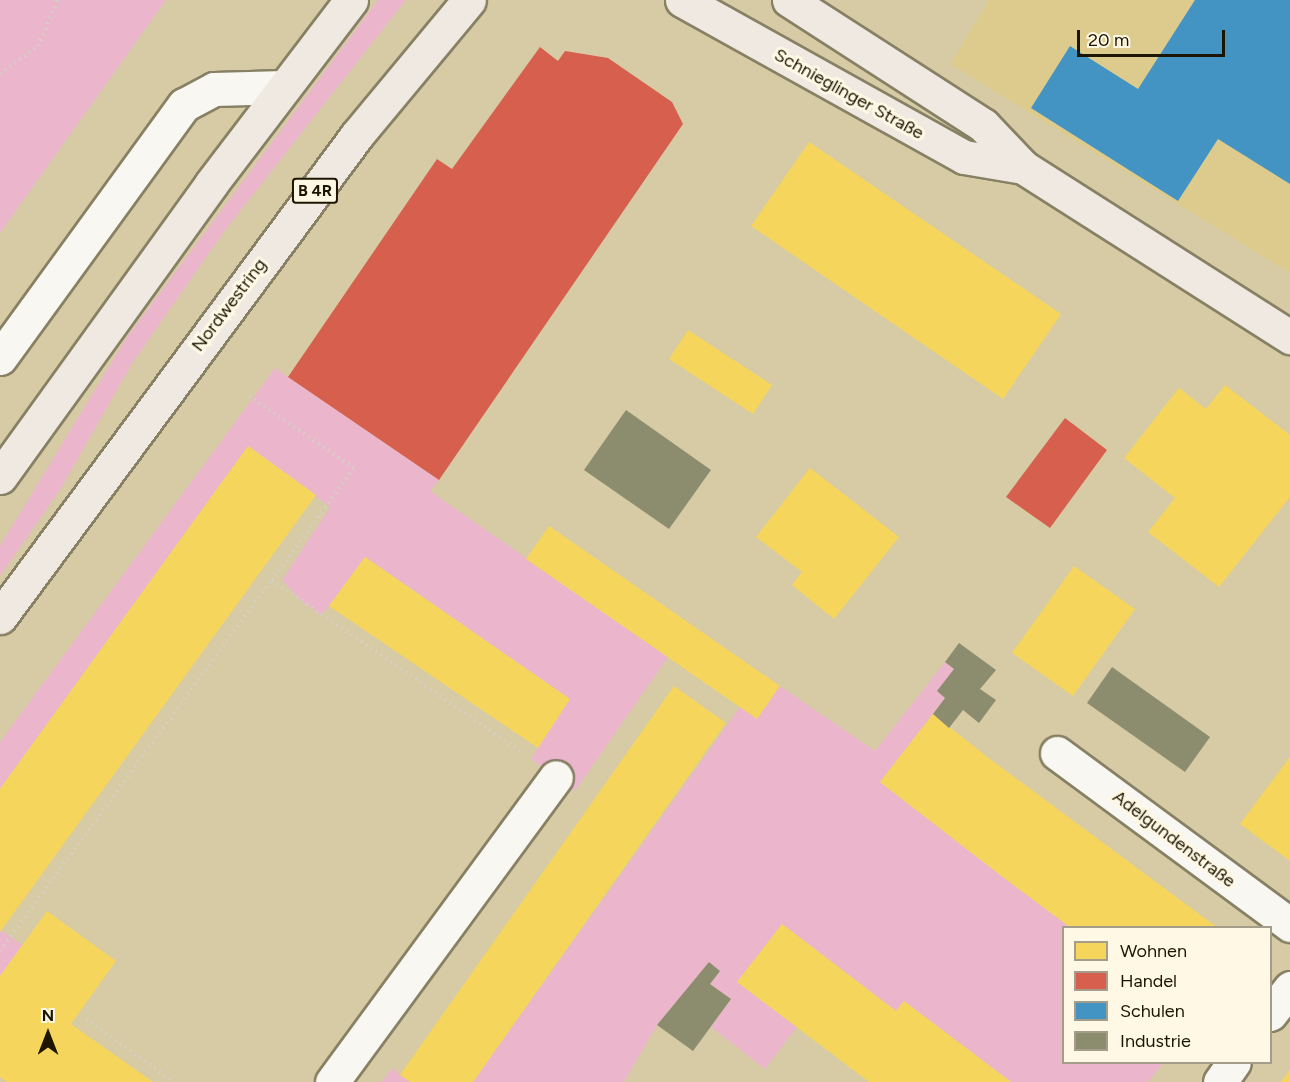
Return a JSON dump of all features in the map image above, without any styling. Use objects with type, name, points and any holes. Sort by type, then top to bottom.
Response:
[{"type":"main road","points":[[0,477],[284,87],[351,0]]},
{"type":"main road","name":"Nordwestring","points":[[0,617],[357,135],[469,0]]},
{"type":"main road","name":"Schnieglinger Straße","points":[[682,0],[964,157],[1023,167]]},
{"type":"main road","name":"Schnieglinger Straße","points":[[792,1],[983,125],[1023,167],[1290,337]]},
{"type":"street","points":[[0,358],[184,105],[214,89],[284,87]]},
{"type":"street","name":"Adelgundenstraße","points":[[1057,753],[1290,925]]},
{"type":"street","points":[[332,1082],[556,777]]},
{"type":"street","points":[[1272,1011],[1290,988]]},
{"type":"street","points":[[1220,1082],[1233,1064]]},
{"type":"path","points":[[0,74],[38,46],[58,0]]},
{"type":"path","points":[[0,951],[354,468],[249,396]]},
{"type":"path","points":[[272,580],[556,777]]},
{"type":"path","points":[[86,1019],[174,1082]]},
{"type":"shaded area","points":[[0,0],[166,0],[0,233]]},
{"type":"shaded area","points":[[378,0],[406,0],[226,229],[133,362],[60,490],[0,576],[0,546],[127,337]]},
{"type":"shaded area","points":[[989,0],[1290,0],[1290,273],[950,64]]},
{"type":"shaded area","points":[[275,368],[439,480],[430,491],[668,657],[575,791],[531,759],[569,699],[399,580],[365,557],[322,615],[301,601],[282,580],[330,507],[248,447],[0,789],[0,742]]},
{"type":"shaded area","points":[[945,662],[954,669],[945,698],[880,782],[1070,926],[1062,926],[1062,1064],[1162,1064],[1148,1082],[1011,1082],[904,1001],[896,1011],[782,924],[738,982],[797,1027],[765,1069],[711,1027],[731,999],[710,984],[720,971],[709,962],[657,1025],[624,1082],[473,1082],[740,707],[757,719],[780,686],[875,751]]},
{"type":"shaded area","points":[[0,930],[23,945],[0,976]]},
{"type":"shaded area","points":[[392,1068],[400,1075],[410,1082],[382,1082]]},
{"type":"building: Wohnen","points":[[809,142],[1061,314],[1003,399],[751,226]]},
{"type":"building: Wohnen","points":[[688,330],[772,385],[753,414],[669,359]]},
{"type":"building: Wohnen","points":[[1225,385],[1290,435],[1290,497],[1219,587],[1148,532],[1175,498],[1124,458],[1179,388],[1206,409]]},
{"type":"building: Wohnen","points":[[248,446],[316,495],[0,932],[0,789]]},
{"type":"building: Wohnen","points":[[810,468],[899,537],[834,619],[792,585],[802,572],[756,537]]},
{"type":"building: Wohnen","points":[[549,526],[780,686],[757,719],[526,559]]},
{"type":"building: Wohnen","points":[[365,557],[570,699],[538,748],[329,606]]},
{"type":"building: Wohnen","points":[[1074,566],[1135,609],[1073,696],[1012,653]]},
{"type":"building: Wohnen","points":[[674,686],[726,723],[473,1082],[410,1082],[400,1075]]},
{"type":"building: Wohnen","points":[[933,714],[1215,926],[1068,926],[880,782]]},
{"type":"building: Wohnen","points":[[1290,757],[1290,861],[1240,824]]},
{"type":"building: Wohnen","points":[[47,911],[116,961],[71,1024],[153,1082],[7,1082],[0,1077],[0,976]]},
{"type":"building: Wohnen","points":[[782,924],[896,1011],[904,1001],[1011,1082],[869,1082],[737,982]]},
{"type":"building: Wohnen","points":[[1290,1070],[1290,1082],[1281,1082]]},
{"type":"building: Handel","points":[[540,47],[558,61],[565,51],[608,58],[672,102],[683,124],[439,480],[288,377],[437,159],[452,169]]},
{"type":"building: Handel","points":[[1065,418],[1107,450],[1050,528],[1006,497]]},
{"type":"building: Schulen","points":[[1195,0],[1290,0],[1290,184],[1218,139],[1178,201],[1031,108],[1070,46],[1138,89]]},
{"type":"building: Industrie","points":[[626,410],[711,470],[669,529],[584,470]]},
{"type":"building: Industrie","points":[[959,643],[996,670],[980,689],[996,700],[979,723],[963,710],[949,728],[933,714],[945,698],[937,691],[954,669],[945,662]]},
{"type":"building: Industrie","points":[[1112,667],[1210,737],[1185,772],[1087,703]]},
{"type":"building: Industrie","points":[[709,962],[720,971],[710,984],[731,999],[693,1051],[657,1025]]}]
